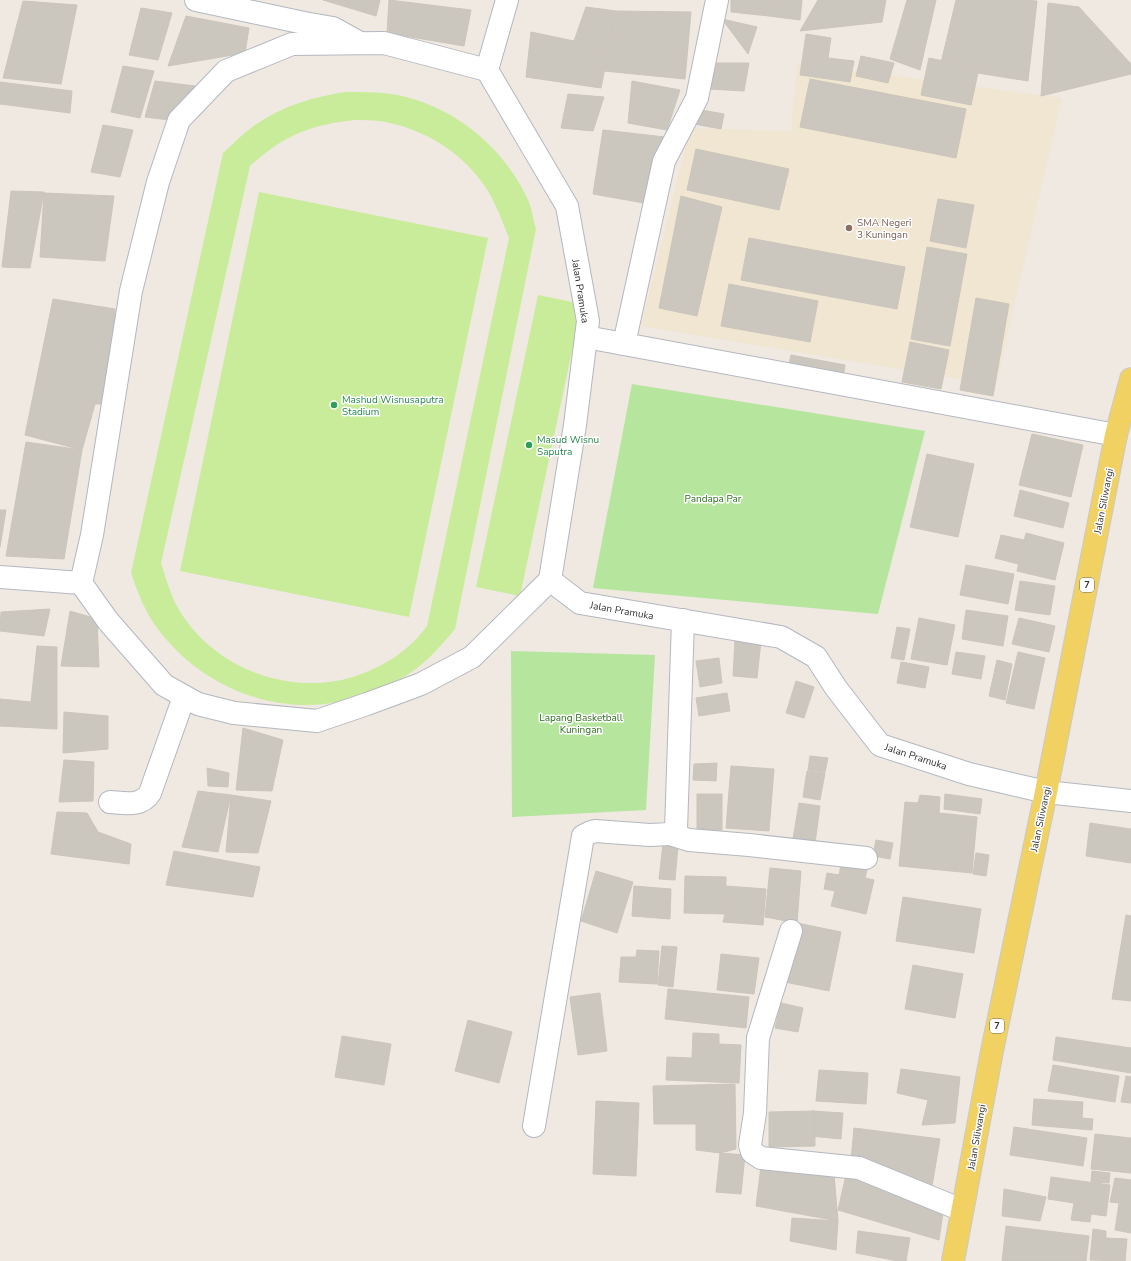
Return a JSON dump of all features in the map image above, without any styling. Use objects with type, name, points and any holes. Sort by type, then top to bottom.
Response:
[{"type":"main road","name":"Jalan Siliwangi","points":[[953,1261],[1008,968],[1046,792],[1116,435],[1131,378]]},
{"type":"street","points":[[196,0],[333,28],[361,44]]},
{"type":"street","points":[[507,0],[487,70],[384,43],[292,44],[226,71],[179,120],[158,182],[131,291],[92,535],[81,583],[108,621],[164,685],[198,704],[234,713],[317,721],[421,684],[472,657],[550,580]]},
{"type":"street","points":[[624,344],[664,161],[697,98],[717,0]]},
{"type":"street","name":"Jalan Pramuka","points":[[487,70],[567,206],[588,321],[575,425],[550,580],[580,603],[781,637],[816,658],[836,688],[880,745],[968,774],[1046,792],[1131,801]]},
{"type":"street","points":[[586,337],[1116,435]]},
{"type":"street","points":[[0,577],[81,583]]},
{"type":"street","points":[[670,834],[676,830],[683,620]]},
{"type":"street","points":[[110,802],[134,803],[141,802],[147,798],[184,696]]},
{"type":"street","points":[[534,1126],[583,836],[595,831],[650,835],[670,834],[688,840],[866,858]]},
{"type":"street","points":[[791,931],[758,1038],[755,1113],[750,1145],[752,1152],[761,1158],[859,1168],[962,1210]]},
{"type":"shaded area","name":"SMA Negeri 3 Kuningan","points":[[797,63],[1062,98],[996,385],[641,326],[690,128],[791,131]]},
{"type":"green space","points":[[345,92],[374,92],[391,94],[413,99],[454,117],[489,145],[504,162],[517,180],[528,200],[536,229],[455,629],[428,659],[411,673],[392,683],[343,701],[316,705],[289,704],[263,700],[238,691],[214,679],[192,664],[172,646],[155,625],[141,600],[131,573],[223,153],[258,123],[279,111],[311,99]],"holes":[[[355,120],[371,120],[396,124],[426,136],[453,152],[476,175],[490,194],[509,238],[427,626],[402,652],[371,670],[345,679],[317,683],[290,682],[263,675],[237,665],[214,650],[194,631],[178,608],[170,592],[161,563],[250,166],[275,146],[298,133],[324,125]]]},
{"type":"green space","name":"Mashud Wisnusaputra Stadium","points":[[259,192],[488,238],[409,617],[180,571]]},
{"type":"green space","name":"Masud Wisnu Saputra","points":[[538,295],[582,304],[520,596],[476,587]]},
{"type":"green space","name":"Pandapa Par","points":[[632,384],[925,431],[878,614],[593,588]]},
{"type":"green space","name":"Lapang Basketball Kuningan","points":[[511,651],[655,655],[646,810],[512,817]]},
{"type":"building","points":[[323,0],[380,0],[376,16]]},
{"type":"building","points":[[389,0],[471,10],[464,46],[387,33]]},
{"type":"building","points":[[731,0],[772,0],[769,16],[731,12]]},
{"type":"building","points":[[773,0],[802,0],[800,20],[769,16]]},
{"type":"building","points":[[818,0],[886,0],[882,22],[800,31]]},
{"type":"building","points":[[907,0],[936,0],[920,70],[890,59]]},
{"type":"building","points":[[956,0],[1037,1],[1028,81],[940,67]]},
{"type":"building","points":[[23,1],[77,5],[61,84],[3,78]]},
{"type":"building","points":[[1048,3],[1079,7],[1131,64],[1131,74],[1041,96]]},
{"type":"building","points":[[586,7],[616,11],[601,88],[526,77],[531,32],[574,41]]},
{"type":"building","points":[[141,8],[172,13],[158,60],[129,55]]},
{"type":"building","points":[[616,11],[691,12],[685,79],[604,71]]},
{"type":"building","points":[[186,16],[249,28],[245,53],[168,66]]},
{"type":"building","points":[[722,19],[757,27],[748,54]]},
{"type":"building","points":[[806,34],[831,38],[828,58],[854,61],[850,82],[800,75]]},
{"type":"building","points":[[861,56],[894,63],[888,83],[856,76]]},
{"type":"building","points":[[929,58],[979,68],[971,105],[921,95]]},
{"type":"building","points":[[713,63],[749,63],[744,91],[710,89]]},
{"type":"building","points":[[123,66],[154,71],[140,118],[111,112]]},
{"type":"building","points":[[810,79],[966,109],[956,158],[800,127]]},
{"type":"building","points":[[155,81],[195,86],[169,120],[145,117]]},
{"type":"building","points":[[632,81],[680,90],[667,130],[628,123]]},
{"type":"building","points":[[0,82],[72,91],[70,113],[0,104]]},
{"type":"building","points":[[568,94],[604,97],[593,131],[561,128]]},
{"type":"building","points":[[696,109],[724,114],[721,129],[694,124]]},
{"type":"building","points":[[103,125],[133,130],[120,177],[91,172]]},
{"type":"building","points":[[603,130],[665,137],[644,203],[593,194]]},
{"type":"building","points":[[696,149],[789,169],[779,210],[687,190]]},
{"type":"building","points":[[11,191],[44,192],[30,268],[2,267]]},
{"type":"building","points":[[44,193],[114,196],[105,261],[40,257]]},
{"type":"building","points":[[681,196],[722,207],[697,316],[659,308]]},
{"type":"building","points":[[938,199],[974,205],[966,248],[930,241]]},
{"type":"building","points":[[749,238],[905,267],[897,309],[741,280]]},
{"type":"building","points":[[927,247],[967,254],[950,346],[911,339]]},
{"type":"building","points":[[729,284],[818,301],[810,342],[721,326]]},
{"type":"building","points":[[976,298],[1009,304],[993,396],[960,390]]},
{"type":"building","points":[[53,299],[115,309],[113,345],[104,404],[95,404],[82,450],[25,435]]},
{"type":"building","points":[[910,342],[949,350],[941,389],[902,382]]},
{"type":"building","points":[[791,355],[845,365],[843,378],[788,368]]},
{"type":"building","points":[[1032,434],[1083,445],[1071,497],[1019,485]]},
{"type":"building","points":[[26,442],[82,450],[64,559],[6,556]]},
{"type":"building","points":[[927,454],[974,464],[958,537],[910,527]]},
{"type":"building","points":[[1020,490],[1069,503],[1063,528],[1014,516]]},
{"type":"building","points":[[0,510],[6,510],[0,547]]},
{"type":"building","points":[[1026,533],[1064,543],[1055,580],[1017,571]]},
{"type":"building","points":[[1001,535],[1024,540],[1018,564],[995,558]]},
{"type":"building","points":[[966,565],[1014,574],[1008,604],[960,595]]},
{"type":"building","points":[[1020,581],[1055,586],[1050,615],[1015,610]]},
{"type":"building","points":[[50,609],[44,636],[0,631],[1,612]]},
{"type":"building","points":[[966,610],[1008,616],[1003,646],[962,639]]},
{"type":"building","points":[[70,611],[97,619],[99,667],[61,666]]},
{"type":"building","points":[[919,618],[955,625],[947,665],[911,659]]},
{"type":"building","points":[[1019,618],[1055,626],[1049,652],[1012,644]]},
{"type":"building","points":[[897,627],[910,629],[904,660],[891,658]]},
{"type":"building","points":[[735,640],[761,641],[757,678],[733,676]]},
{"type":"building","points":[[37,646],[57,647],[57,729],[0,726],[0,699],[31,702]]},
{"type":"building","points":[[956,652],[985,656],[981,679],[952,674]]},
{"type":"building","points":[[1018,652],[1045,658],[1034,709],[1006,703]]},
{"type":"building","points":[[719,658],[722,683],[700,687],[696,661]]},
{"type":"building","points":[[997,660],[1012,664],[1005,700],[989,696]]},
{"type":"building","points":[[901,662],[929,667],[925,688],[897,683]]},
{"type":"building","points":[[796,681],[814,687],[804,718],[786,713]]},
{"type":"building","points":[[727,693],[730,711],[699,716],[696,698]]},
{"type":"building","points":[[64,712],[108,716],[108,749],[63,753]]},
{"type":"building","points":[[243,728],[283,740],[272,791],[236,790]]},
{"type":"building","points":[[810,756],[828,758],[825,772],[808,770]]},
{"type":"building","points":[[64,760],[94,762],[93,801],[59,802]]},
{"type":"building","points":[[717,763],[716,781],[693,780],[694,764]]},
{"type":"building","points":[[731,766],[774,769],[769,831],[726,828]]},
{"type":"building","points":[[207,768],[229,773],[228,787],[208,786]]},
{"type":"building","points":[[807,771],[825,773],[820,800],[803,797]]},
{"type":"building","points":[[198,791],[231,795],[218,852],[182,847]]},
{"type":"building","points":[[697,794],[722,794],[722,830],[697,830]]},
{"type":"building","points":[[945,794],[982,799],[980,814],[944,809]]},
{"type":"building","points":[[231,795],[271,801],[258,853],[226,852]]},
{"type":"building","points":[[920,795],[940,797],[939,813],[977,817],[972,873],[899,866],[905,802],[918,803]]},
{"type":"building","points":[[799,803],[820,806],[815,843],[793,839]]},
{"type":"building","points":[[57,812],[87,813],[98,832],[131,844],[129,864],[51,854]]},
{"type":"building","points":[[1090,823],[1131,829],[1131,863],[1086,856]]},
{"type":"building","points":[[876,840],[893,843],[890,859],[873,856]]},
{"type":"building","points":[[663,844],[678,846],[675,880],[659,879]]},
{"type":"building","points":[[174,851],[260,867],[253,897],[166,885]]},
{"type":"building","points":[[976,853],[989,855],[986,876],[973,874]]},
{"type":"building","points":[[841,865],[867,870],[865,878],[874,880],[866,914],[831,906],[835,891],[824,889],[827,873],[839,875]]},
{"type":"building","points":[[770,868],[801,871],[797,923],[765,917]]},
{"type":"building","points":[[596,871],[633,882],[617,933],[581,921]]},
{"type":"building","points":[[685,876],[726,877],[725,914],[684,913]]},
{"type":"building","points":[[634,886],[671,889],[670,919],[632,916]]},
{"type":"building","points":[[726,886],[766,889],[763,925],[723,922],[725,914]]},
{"type":"building","points":[[903,897],[981,909],[974,953],[896,941]]},
{"type":"building","points":[[1126,915],[1131,916],[1131,1001],[1112,999]]},
{"type":"building","points":[[797,923],[841,932],[829,991],[785,982]]},
{"type":"building","points":[[662,946],[677,947],[673,987],[658,985]]},
{"type":"building","points":[[637,950],[659,951],[657,984],[619,982],[621,957],[636,957]]},
{"type":"building","points":[[721,954],[759,958],[754,994],[717,990]]},
{"type":"building","points":[[913,965],[963,974],[955,1018],[905,1009]]},
{"type":"building","points":[[668,989],[749,997],[746,1028],[665,1019]]},
{"type":"building","points":[[600,993],[607,1051],[578,1055],[570,997]]},
{"type":"building","points":[[781,1003],[803,1008],[798,1032],[775,1028]]},
{"type":"building","points":[[468,1020],[512,1032],[499,1083],[455,1071]]},
{"type":"building","points":[[693,1033],[719,1034],[719,1044],[741,1045],[739,1083],[666,1080],[667,1057],[692,1058]]},
{"type":"building","points":[[342,1036],[391,1044],[384,1085],[335,1077]]},
{"type":"building","points":[[1056,1037],[1131,1048],[1131,1073],[1053,1060]]},
{"type":"building","points":[[1053,1065],[1119,1076],[1115,1102],[1048,1091]]},
{"type":"building","points":[[901,1069],[960,1077],[955,1123],[922,1125],[928,1100],[897,1093]]},
{"type":"building","points":[[819,1070],[868,1073],[866,1104],[816,1101]]},
{"type":"building","points":[[1126,1076],[1131,1077],[1131,1103],[1121,1102]]},
{"type":"building","points":[[735,1084],[736,1149],[720,1153],[696,1150],[696,1124],[654,1124],[653,1086]]},
{"type":"building","points":[[1034,1099],[1083,1102],[1082,1118],[1093,1119],[1092,1130],[1032,1125]]},
{"type":"building","points":[[596,1101],[639,1103],[636,1176],[593,1174]]},
{"type":"building","points":[[812,1111],[843,1113],[841,1139],[810,1136]]},
{"type":"building","points":[[815,1111],[815,1146],[769,1147],[769,1112]]},
{"type":"building","points":[[1014,1127],[1087,1138],[1083,1166],[1010,1155]]},
{"type":"building","points":[[854,1128],[940,1139],[932,1186],[851,1160]]},
{"type":"building","points":[[1095,1134],[1131,1138],[1131,1173],[1091,1169]]},
{"type":"building","points":[[720,1153],[745,1155],[741,1194],[716,1192]]},
{"type":"building","points":[[761,1166],[834,1174],[838,1221],[756,1206]]},
{"type":"building","points":[[1092,1171],[1110,1173],[1109,1183],[1091,1182]]},
{"type":"building","points":[[846,1175],[943,1212],[939,1240],[838,1210]]},
{"type":"building","points":[[1051,1177],[1110,1185],[1106,1216],[1091,1214],[1090,1222],[1071,1220],[1074,1203],[1048,1199]]},
{"type":"building","points":[[1115,1178],[1131,1180],[1131,1233],[1115,1230],[1119,1203],[1110,1202]]},
{"type":"building","points":[[1004,1189],[1046,1197],[1040,1221],[1002,1216]]},
{"type":"building","points":[[792,1218],[838,1221],[836,1250],[790,1241]]},
{"type":"building","points":[[1006,1226],[1089,1236],[1086,1261],[1002,1261]]},
{"type":"building","points":[[1093,1229],[1106,1231],[1106,1238],[1127,1239],[1125,1261],[1090,1260]]},
{"type":"building","points":[[858,1231],[910,1238],[906,1261],[898,1261],[856,1253]]},
{"type":"place","name":"SMA Negeri 3 Kuningan","points":[[849,228]]},
{"type":"place","name":"Mashud Wisnusaputra Stadium","points":[[334,405]]},
{"type":"place","name":"Masud Wisnu Saputra","points":[[529,445]]}]
